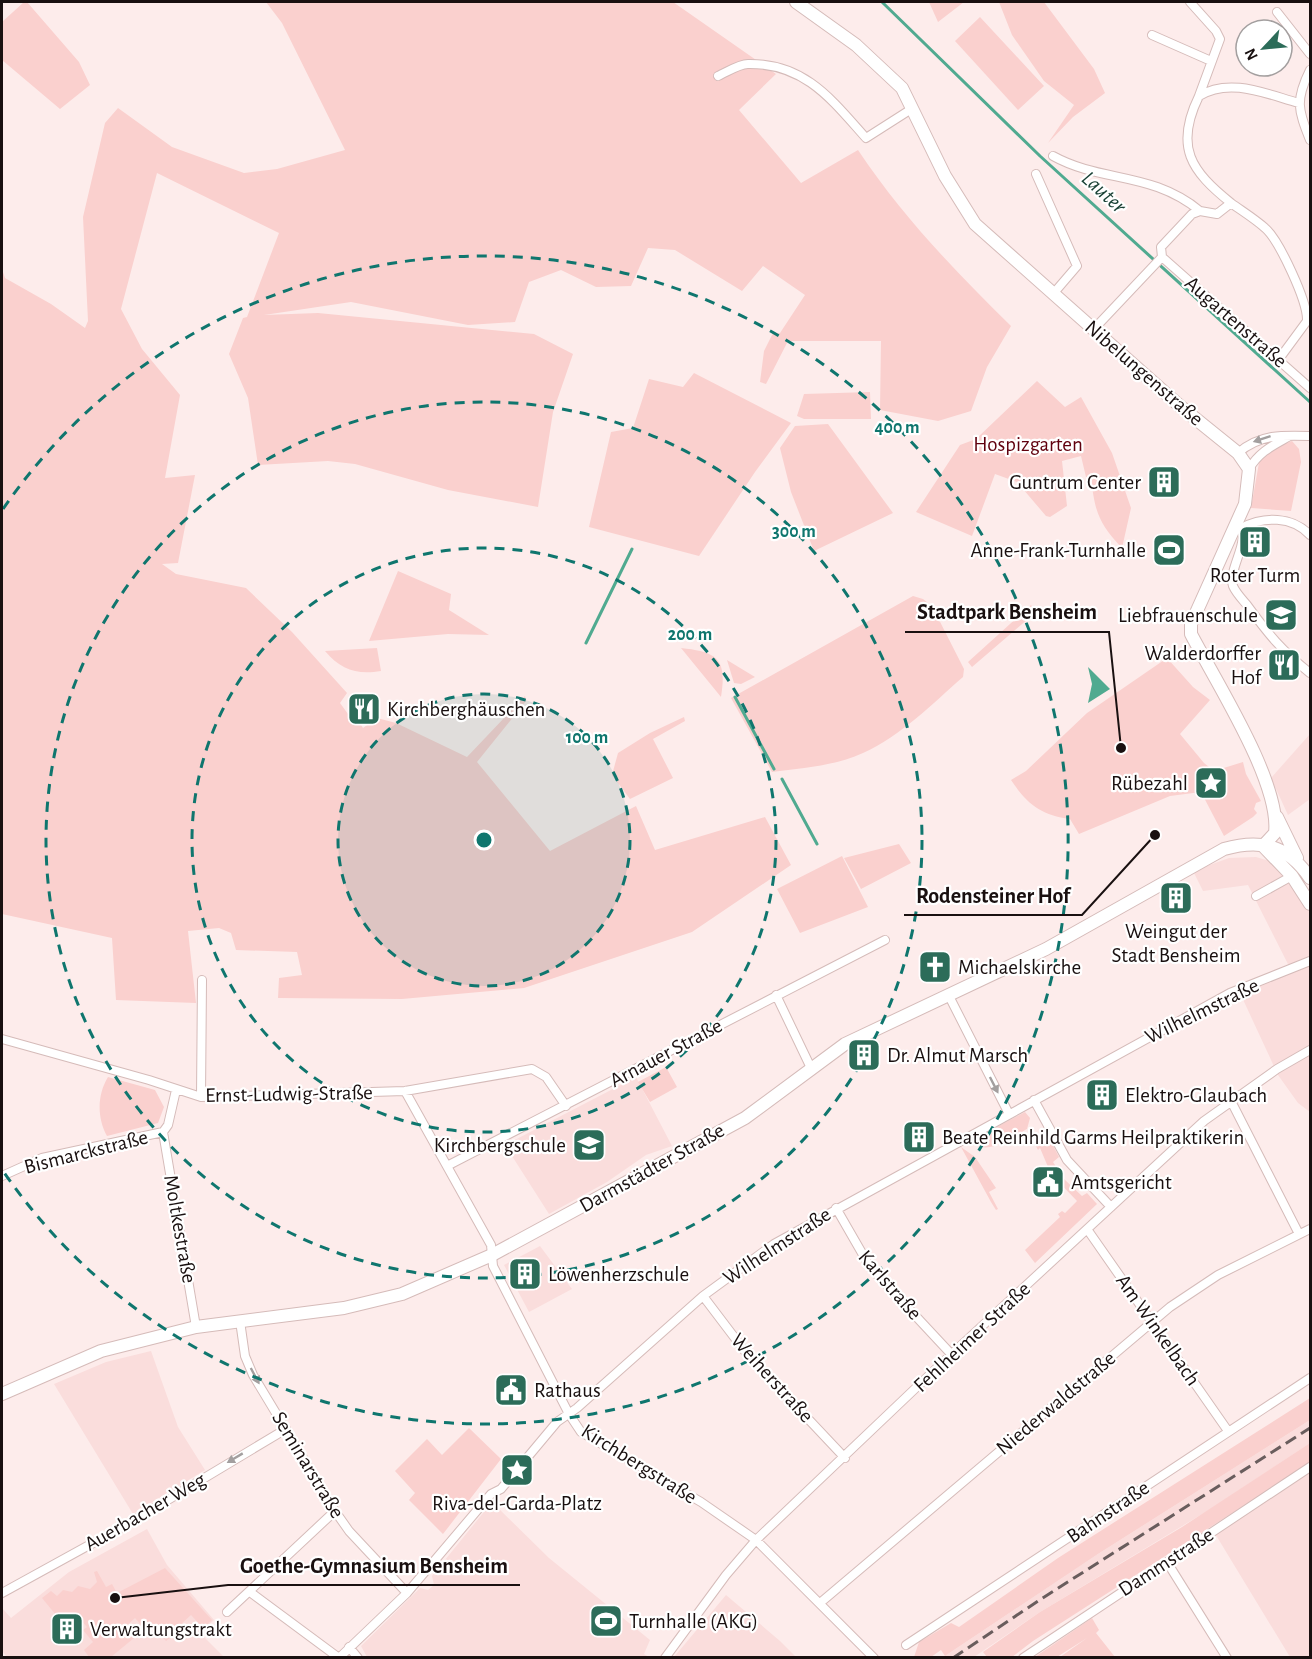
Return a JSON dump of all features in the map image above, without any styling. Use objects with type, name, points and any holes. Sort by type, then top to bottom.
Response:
[{"type":"main road","name":"Nibelungenstraße","points":[[796,2],[856,45],[902,88],[962,206],[988,237],[1238,453],[1249,469]]},
{"type":"main road","points":[[1249,469],[1245,504],[1238,526],[1198,603],[1191,624],[1191,634],[1265,776],[1274,800],[1274,811],[1263,846]]},
{"type":"main road","points":[[1274,811],[1299,861],[1311,878]]},
{"type":"main road","name":"Darmstädter Straße","points":[[2,1394],[101,1351],[196,1327],[344,1308],[402,1294],[492,1255],[745,1118],[844,1044],[1046,949],[1224,849],[1237,846],[1263,846]]},
{"type":"main road","points":[[1263,846],[1277,847],[1299,861]]},
{"type":"main road","points":[[1263,846],[1292,876],[1311,904]]},
{"type":"street","points":[[1191,2],[1220,39],[1187,137],[1189,152],[1208,185],[1268,231],[1295,278],[1306,310],[1307,321],[1279,359]]},
{"type":"street","points":[[1276,12],[1311,54]]},
{"type":"street","points":[[1152,35],[1211,61]]},
{"type":"street","points":[[718,76],[747,63],[785,70],[820,87],[866,138],[913,108]]},
{"type":"street","points":[[1311,70],[1301,89],[1299,103],[1311,140]]},
{"type":"street","points":[[1199,96],[1219,87],[1236,86],[1299,103]]},
{"type":"street","points":[[1053,156],[1069,165],[1144,181],[1169,190],[1200,211],[1217,214],[1228,200]]},
{"type":"street","points":[[1036,174],[1077,266],[1053,294]]},
{"type":"street","points":[[1093,330],[1161,258],[1161,247],[1186,219],[1200,211]]},
{"type":"street","name":"Augartenstraße","points":[[1161,258],[1311,388]]},
{"type":"street","points":[[1238,453],[1250,443],[1270,436],[1311,436]]},
{"type":"street","points":[[1249,469],[1256,457],[1267,448],[1290,436]]},
{"type":"street","points":[[1311,535],[1304,528],[1286,519],[1238,526],[1243,535],[1234,567],[1233,585],[1273,642],[1311,674]]},
{"type":"street","points":[[1256,896],[1292,876]]},
{"type":"street","name":"Arnauer Straße","points":[[447,1166],[885,940]]},
{"type":"street","name":"Wilhelmstraße","points":[[339,1658],[407,1593],[490,1494],[501,1489],[557,1422],[703,1296],[774,1244],[1230,993],[1311,961]]},
{"type":"street","points":[[201,1097],[202,980]]},
{"type":"street","points":[[776,996],[811,1068]]},
{"type":"street","points":[[949,996],[1009,1114]]},
{"type":"street","name":"Ernst-Ludwig-Straße","points":[[2,1039],[201,1097],[405,1091],[532,1069],[552,1084],[566,1106]]},
{"type":"street","name":"Fehlheimer Straße","points":[[665,1658],[756,1540],[952,1355],[1204,1121],[1311,1050]]},
{"type":"street","name":"Bismarckstraße","points":[[2,1176],[42,1158],[163,1132],[168,1125],[176,1090]]},
{"type":"street","name":"Kirchbergstraße","points":[[405,1091],[491,1245],[493,1266],[569,1414],[581,1431],[701,1502],[756,1540],[874,1658]]},
{"type":"street","points":[[1034,1100],[1067,1160],[1111,1208]]},
{"type":"street","points":[[1231,1101],[1299,1234]]},
{"type":"street","name":"Moltkestraße","points":[[163,1132],[196,1327]]},
{"type":"street","name":"Karlstraße","points":[[836,1208],[870,1267],[952,1355]]},
{"type":"street","name":"Am Winkelbach","points":[[1088,1229],[1228,1431]]},
{"type":"street","name":"Niederwaldstraße","points":[[820,1603],[1152,1322],[1218,1275],[1311,1229]]},
{"type":"street","name":"Weiherstraße","points":[[703,1296],[747,1354],[844,1458]]},
{"type":"street","name":"Seminarstraße","points":[[240,1321],[245,1356],[253,1375],[335,1511],[349,1531],[407,1593]]},
{"type":"street","name":"Bahnstraße","points":[[906,1645],[1311,1378]]},
{"type":"street","name":"Auerbacher Weg","points":[[2,1593],[131,1522],[286,1429]]},
{"type":"street","name":"Dammstraße","points":[[1023,1658],[1311,1467]]},
{"type":"street","points":[[227,1612],[335,1511]]},
{"type":"street","points":[[1167,1562],[1227,1658]]},
{"type":"street","points":[[250,1592],[339,1658]]},
{"type":"street","points":[[349,1647],[358,1658]]},
{"type":"shaded area","points":[[1088,667],[1110,689],[1088,703],[1092,684]]},
{"type":"shaded area","points":[[1310,734],[1310,799],[1288,815],[1271,778]]},
{"type":"shaded area","points":[[1256,857],[1273,862],[1310,913],[1310,1112],[1298,1103],[1278,1075],[1240,993],[1292,972],[1248,885],[1203,891],[1193,871],[1229,858]]},
{"type":"shaded area","name":"Kirchbergschule","points":[[636,1077],[672,1146],[646,1155],[607,1182],[549,1214],[505,1145]]},
{"type":"shaded area","points":[[540,1246],[572,1289],[529,1312],[504,1265]]},
{"type":"shaded area","points":[[151,1351],[178,1427],[205,1470],[133,1514],[54,1384],[106,1362]]},
{"type":"shaded area","points":[[1310,1420],[1310,1443],[1212,1508],[1040,1612],[974,1657],[945,1656],[1098,1554]]},
{"type":"shaded area","points":[[1310,1463],[1310,1657],[1290,1657],[1211,1527]]},
{"type":"shaded area","points":[[492,1502],[549,1558],[650,1640],[644,1654],[649,1657],[367,1657],[361,1646],[420,1588],[428,1590],[434,1585],[432,1576]]},
{"type":"shaded area","points":[[147,1529],[167,1565],[214,1620],[200,1633],[224,1657],[7,1657],[2,1651],[2,1608],[11,1618],[69,1572]]},
{"type":"shaded area","points":[[726,1595],[780,1641],[796,1657],[674,1657]]},
{"type":"green space","points":[[24,2],[27,2],[79,62],[90,85],[60,109],[2,60],[2,22]]},
{"type":"green space","points":[[266,2],[673,2],[776,74],[739,110],[801,183],[858,150],[893,198],[930,242],[1011,326],[987,367],[971,411],[938,421],[880,410],[881,341],[788,341],[766,384],[760,382],[764,351],[773,333],[780,333],[805,295],[763,266],[742,291],[675,250],[648,248],[631,286],[596,287],[561,270],[529,282],[515,322],[468,325],[351,302],[264,315],[318,313],[534,334],[573,354],[553,412],[538,507],[448,490],[355,464],[328,461],[258,465],[248,398],[229,354],[243,318],[247,317],[279,233],[157,173],[121,309],[142,349],[180,395],[165,478],[195,475],[178,563],[162,564],[176,574],[246,588],[292,632],[347,693],[340,703],[348,714],[354,713],[363,728],[377,718],[396,723],[467,757],[525,696],[526,701],[477,762],[550,851],[636,806],[655,850],[765,817],[791,865],[692,932],[524,988],[402,999],[278,998],[279,978],[302,975],[297,952],[236,950],[231,933],[219,928],[188,931],[196,1003],[116,1000],[112,938],[2,914],[2,269],[5,278],[51,304],[85,328],[88,321],[83,217],[105,123],[118,108],[172,147],[244,173],[277,169],[345,150],[282,23]]},
{"type":"green space","points":[[929,2],[964,2],[938,22]]},
{"type":"green space","points":[[999,2],[1044,2],[1094,69],[1105,93],[1073,117],[1048,143],[1074,105],[1044,81],[1012,35]]},
{"type":"green space","points":[[980,17],[1044,86],[1018,110],[955,41]]},
{"type":"green space","points":[[694,373],[791,423],[699,556],[589,527],[611,432],[633,428],[649,379],[683,387]]},
{"type":"green space","name":"Hospizgarten","points":[[1037,381],[1065,407],[1081,397],[1112,453],[1131,508],[1122,548],[1099,516],[1091,478],[1086,477],[1081,456],[1062,461],[1067,506],[1050,517],[1046,516],[1017,482],[995,474],[972,536],[916,512],[960,445],[976,439]]},
{"type":"green space","points":[[870,392],[871,419],[804,419],[797,416],[804,394]]},
{"type":"green space","points":[[828,424],[893,513],[814,551],[791,492],[780,448],[795,426]]},
{"type":"green space","points":[[1292,441],[1299,449],[1301,462],[1291,511],[1251,508],[1260,457]]},
{"type":"green space","points":[[398,571],[451,594],[449,610],[489,635],[448,634],[369,641]]},
{"type":"green space","points":[[913,596],[923,599],[932,606],[964,669],[963,677],[903,729],[863,753],[830,764],[772,772],[731,698]]},
{"type":"green space","points":[[1031,605],[1036,612],[972,667],[968,662]]},
{"type":"green space","points":[[377,648],[381,671],[372,672],[343,667],[325,651]]},
{"type":"green space","points":[[681,648],[704,652],[717,660],[722,674],[721,697]]},
{"type":"green space","points":[[1167,658],[1193,687],[1210,700],[1180,734],[1204,763],[1214,771],[1243,762],[1246,774],[1261,801],[1256,803],[1254,809],[1257,813],[1253,817],[1224,836],[1201,792],[1170,796],[1079,834],[1070,819],[1051,815],[1036,807],[1023,796],[1011,780],[1026,771],[1087,713]]},
{"type":"green space","points":[[727,660],[755,677],[741,684],[734,683]]},
{"type":"green space","points":[[684,717],[685,721],[653,739],[673,778],[630,799],[612,775],[618,753],[650,733]]},
{"type":"green space","points":[[899,844],[911,863],[861,889],[844,858]]},
{"type":"green space","points":[[842,856],[868,907],[800,933],[777,889]]},
{"type":"green space","points":[[666,1067],[677,1087],[650,1102],[638,1082]]},
{"type":"green space","points":[[108,1077],[155,1090],[164,1107],[158,1123],[107,1136],[101,1122],[100,1099]]},
{"type":"green space","points":[[1025,1112],[1030,1118],[1027,1129],[1006,1141],[983,1147],[978,1145],[974,1139]]},
{"type":"green space","points":[[1042,1133],[1047,1134],[1059,1157],[1053,1162],[1064,1179],[1082,1196],[1087,1193],[1097,1204],[1035,1263],[1025,1250],[1060,1217],[1058,1214],[1062,1211],[1065,1213],[1077,1201],[1051,1174],[1040,1148],[1038,1150],[1032,1139]]},
{"type":"green space","points":[[961,1147],[975,1157],[996,1188],[989,1192],[998,1209],[996,1210],[991,1202]]},
{"type":"green space","points":[[1310,1398],[1310,1420],[1098,1554],[945,1656],[941,1650],[931,1657],[914,1657],[919,1642],[951,1623],[959,1627],[1058,1558]]},
{"type":"green space","points":[[469,1428],[501,1459],[443,1534],[409,1500],[415,1493],[395,1471],[427,1439],[442,1455]]},
{"type":"green space","points":[[1310,1443],[1310,1463],[1033,1641],[1012,1657],[987,1657],[983,1652],[1040,1612],[1182,1527]]},
{"type":"green space","points":[[165,1568],[212,1620],[203,1628],[191,1615],[169,1635],[170,1638],[166,1641],[149,1622],[143,1627],[135,1618],[125,1627],[134,1638],[111,1657],[89,1657],[84,1650],[93,1642],[83,1630],[87,1627],[79,1618],[75,1622],[73,1619],[65,1626],[42,1598],[51,1591],[57,1596],[63,1590],[72,1592],[78,1586],[90,1589],[97,1582],[94,1572],[97,1571],[106,1587],[112,1584],[117,1593]]},
{"type":"green space","points":[[1092,1618],[1099,1630],[1096,1633],[1115,1657],[1060,1657],[1087,1638],[1057,1657],[1035,1657]]},
{"type":"waterway","name":"Lauter","points":[[882,2],[1040,156],[1310,402]]},
{"type":"waterway","points":[[586,643],[632,549]]},
{"type":"waterway","points":[[735,697],[774,769]]},
{"type":"waterway","points":[[782,779],[817,844]]},
{"type":"railway","points":[[953,1658],[1041,1599],[1310,1428]]},
{"type":"place","name":"Guntrum Center","points":[[1164,482]]},
{"type":"place","name":"Roter Turm","points":[[1255,542]]},
{"type":"place","name":"Anne-Frank-Turnhalle","points":[[1169,550]]},
{"type":"place","name":"Liebfrauenschule","points":[[1281,615]]},
{"type":"place","name":"Walderdorffer Hof","points":[[1284,665]]},
{"type":"place","name":"Kirchberghäuschen","points":[[364,709]]},
{"type":"place","name":"Stadtpark Bensheim","points":[[1121,748]]},
{"type":"place","name":"Rübezahl","points":[[1211,783]]},
{"type":"place","name":"Rodensteiner Hof","points":[[1155,835]]},
{"type":"place","name":"Weingut der Stadt Bensheim","points":[[1176,898]]},
{"type":"place","name":"Michaelskirche","points":[[935,967]]},
{"type":"place","name":"Dr. Almut Marsch","points":[[864,1055]]},
{"type":"place","name":"Elektro-Glaubach","points":[[1102,1095]]},
{"type":"place","name":"Beate Reinhild Garms Heilpraktikerin","points":[[919,1137]]},
{"type":"place","name":"Kirchbergschule","points":[[589,1145]]},
{"type":"place","name":"Amtsgericht","points":[[1048,1182]]},
{"type":"place","name":"Löwenherzschule","points":[[525,1274]]},
{"type":"place","name":"Rathaus","points":[[511,1390]]},
{"type":"place","name":"Riva-del-Garda-Platz","points":[[517,1470]]},
{"type":"place","name":"Goethe-Gymnasium Bensheim","points":[[115,1598]]},
{"type":"place","name":"Turnhalle (AKG)","points":[[606,1621]]},
{"type":"place","name":"Verwaltungstrakt","points":[[67,1629]]}]
